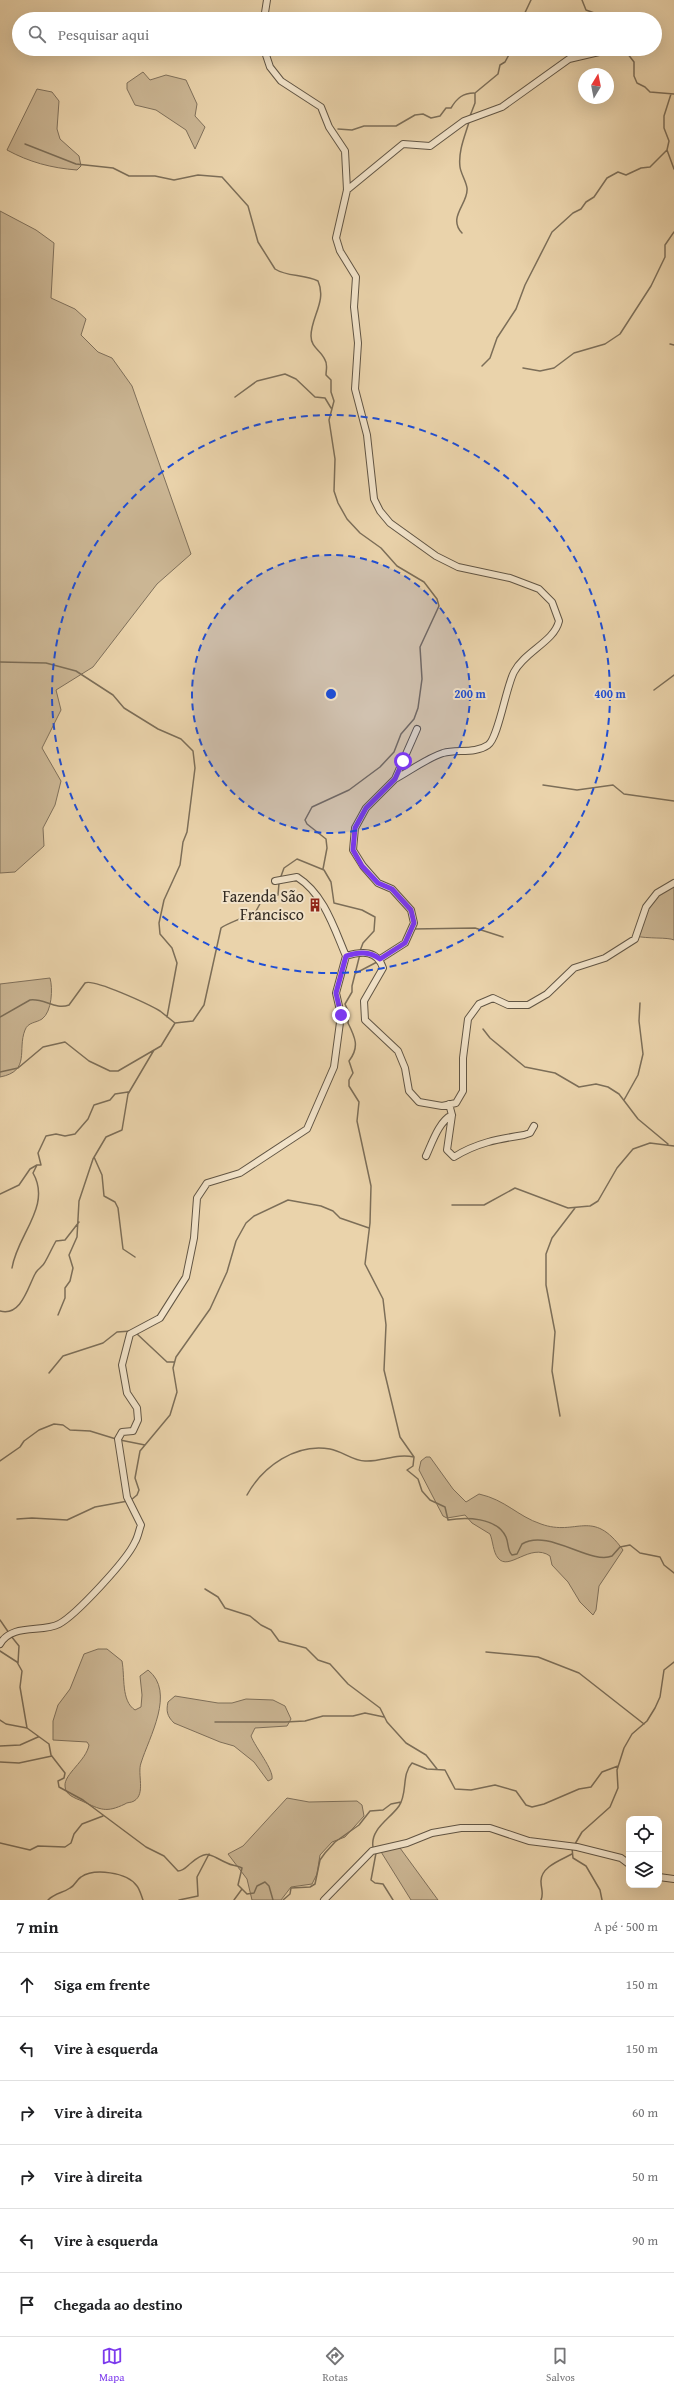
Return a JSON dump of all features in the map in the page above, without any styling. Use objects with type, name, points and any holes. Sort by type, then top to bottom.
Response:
[{"type":"street","points":[[265,12],[267,0]]},
{"type":"street","points":[[266,56],[270,67],[281,81],[321,108],[325,113],[329,127],[345,151],[347,190],[336,238],[340,251],[356,277],[354,307],[358,343],[355,389],[367,435],[374,499],[380,511],[390,523],[436,556],[458,568],[510,578],[539,589],[552,602],[559,621],[554,632],[530,651],[514,671],[506,691],[497,729],[491,742],[479,749],[442,753],[395,779],[366,808],[355,828],[353,850],[362,866],[378,883],[392,889],[411,910],[414,923],[405,943],[380,959]]},
{"type":"street","points":[[347,190],[403,144],[430,146],[464,121],[502,107],[569,59],[582,56]]},
{"type":"street","points":[[395,779],[417,729]]},
{"type":"street","points":[[0,1644],[3,1639],[21,1630],[58,1625],[107,1580],[135,1543],[141,1525],[127,1497],[118,1439],[122,1432],[132,1431],[138,1420],[137,1408],[127,1394],[122,1365],[130,1334],[160,1318],[186,1277],[194,1238],[197,1198],[207,1183],[240,1173],[307,1129],[334,1067],[341,1015],[336,993],[346,956],[330,918],[314,889],[297,877],[280,880]]},
{"type":"street","points":[[346,956],[361,952],[374,955],[380,959],[383,968],[364,1002],[365,1020],[398,1051],[405,1068],[409,1091],[419,1102],[442,1106],[456,1103],[463,1091],[463,1058],[468,1019],[479,1004],[493,998],[508,1005],[528,1005],[547,994],[574,968],[605,958],[634,938],[646,907],[657,893],[674,882]]},
{"type":"street","points":[[449,1104],[452,1115],[447,1150],[454,1157],[468,1148],[482,1143],[530,1133],[534,1126]]},
{"type":"street","points":[[426,1156],[439,1129],[448,1117],[452,1115]]},
{"type":"street","points":[[324,1900],[372,1850],[407,1843],[432,1833],[461,1828],[490,1828],[529,1841],[577,1847],[621,1858],[626,1862]]},
{"type":"street","points":[[662,1877],[674,1879]]},
{"type":"shaded area","points":[[143,72],[150,80],[166,75],[186,80],[197,104],[195,116],[205,127],[195,149],[186,130],[156,110],[135,105],[127,89],[127,83]]},
{"type":"shaded area","points":[[37,89],[52,92],[59,101],[57,129],[60,139],[79,156],[81,166],[77,170],[40,164],[7,150]]},
{"type":"shaded area","points":[[0,211],[36,230],[54,243],[51,298],[75,309],[86,319],[81,335],[98,352],[112,358],[132,386],[191,554],[157,584],[93,667],[56,690],[61,710],[42,748],[61,781],[55,805],[43,828],[44,846],[15,872],[0,873]]},
{"type":"shaded area","points":[[674,886],[674,940],[636,936],[648,906],[658,896]]},
{"type":"shaded area","points":[[50,978],[51,1000],[48,1011],[42,1019],[26,1027],[23,1038],[21,1059],[16,1070],[10,1074],[0,1077],[0,984]]},
{"type":"shaded area","points":[[426,1457],[430,1457],[453,1489],[466,1502],[479,1494],[497,1500],[525,1517],[541,1524],[565,1528],[593,1526],[612,1537],[623,1550],[599,1586],[596,1610],[593,1615],[580,1602],[568,1582],[552,1565],[550,1556],[535,1552],[508,1562],[503,1561],[496,1556],[490,1534],[472,1523],[465,1515],[447,1518],[443,1516],[419,1470],[421,1461]]},
{"type":"shaded area","points":[[98,1649],[107,1649],[122,1661],[124,1688],[127,1701],[135,1710],[141,1707],[142,1695],[140,1676],[148,1670],[156,1679],[160,1690],[158,1715],[140,1768],[140,1794],[133,1802],[113,1809],[94,1807],[69,1794],[65,1789],[68,1777],[87,1751],[89,1745],[87,1742],[53,1740],[53,1721],[58,1705],[70,1689],[84,1654]]},
{"type":"shaded area","points":[[175,1696],[218,1703],[232,1703],[246,1699],[273,1700],[285,1706],[291,1719],[287,1726],[255,1728],[251,1736],[270,1770],[272,1779],[268,1781],[254,1762],[234,1746],[220,1742],[174,1723],[168,1716],[167,1708],[168,1702]]},
{"type":"shaded area","points":[[287,1798],[309,1802],[357,1801],[362,1805],[364,1816],[345,1837],[332,1842],[320,1855],[317,1874],[312,1884],[291,1887],[281,1900],[252,1900],[247,1879],[228,1854],[243,1846]]},
{"type":"shaded area","points":[[378,1847],[400,1848],[438,1900],[411,1900]]},
{"type":"waterway","points":[[525,12],[531,0]]},
{"type":"waterway","points":[[582,0],[586,10],[592,12]]},
{"type":"waterway","points":[[470,116],[475,103],[475,93],[498,74],[500,65],[505,62],[508,56]]},
{"type":"waterway","points":[[629,56],[634,62],[634,76],[637,83],[645,87],[650,92],[674,94]]},
{"type":"waterway","points":[[338,129],[352,130],[364,126],[396,126],[415,115],[423,114],[431,118],[440,116],[446,108],[451,108],[461,97],[474,93]]},
{"type":"waterway","points":[[482,366],[490,358],[497,338],[516,309],[525,285],[552,232],[573,213],[581,209],[586,202],[594,197],[607,178],[618,172],[626,175],[641,168],[650,167],[667,150],[669,141],[664,128],[664,116],[671,94]]},
{"type":"waterway","points":[[462,233],[458,227],[457,221],[467,194],[467,188],[461,170],[460,155],[469,122]]},
{"type":"waterway","points":[[25,144],[76,164],[113,168],[129,176],[155,176],[174,180],[198,175],[222,177],[248,206],[258,242],[275,269],[280,272],[307,277],[318,281],[321,295],[313,322],[311,340],[326,362],[326,375],[331,380],[331,392],[334,401],[329,420],[335,459],[334,491],[338,503],[347,519],[360,533],[381,548],[397,566],[424,582],[437,599],[439,606],[420,647],[422,679],[418,708],[414,719],[401,734],[394,752],[380,767],[349,790],[312,807],[305,820],[307,824],[326,839],[327,848],[323,869]]},
{"type":"waterway","points":[[667,150],[674,169]]},
{"type":"waterway","points":[[523,368],[540,371],[554,368],[574,353],[605,344],[620,334],[651,286],[665,257],[665,245],[674,232]]},
{"type":"waterway","points":[[670,344],[674,345]]},
{"type":"waterway","points":[[235,397],[257,381],[285,374],[296,379],[315,397],[325,398],[331,408]]},
{"type":"waterway","points":[[0,662],[46,663],[76,671],[113,695],[124,708],[158,729],[181,739],[193,751],[195,768],[187,832],[183,842],[180,865],[164,900],[159,923],[160,934],[172,948],[177,963],[167,1017]]},
{"type":"waterway","points":[[654,690],[674,675]]},
{"type":"waterway","points":[[543,785],[577,790],[613,785],[624,794],[674,801]]},
{"type":"waterway","points":[[280,879],[284,868],[297,859],[324,870],[331,882],[334,903],[362,910],[375,917],[374,931],[363,943],[360,951]]},
{"type":"waterway","points":[[0,1017],[30,1000],[59,1006],[69,1005],[85,983],[90,983],[99,984],[145,1003],[160,1011],[175,1023],[193,1021],[204,1005],[221,928],[231,922],[255,913],[262,900],[278,895],[279,883]]},
{"type":"waterway","points":[[413,929],[475,928],[503,937]]},
{"type":"waterway","points":[[360,954],[352,986],[352,992],[345,1004],[349,1013],[348,1023],[353,1033],[355,1042],[354,1051],[349,1061],[353,1073],[349,1080],[349,1086],[359,1102],[357,1121],[371,1186],[370,1223],[365,1264],[383,1299],[386,1325],[384,1370],[400,1437],[414,1457],[413,1466],[407,1470],[418,1479],[422,1491],[430,1500],[445,1507],[448,1520],[471,1519],[496,1525],[502,1530],[506,1537],[509,1551],[512,1555],[517,1554],[522,1544],[532,1540],[544,1540],[592,1556],[603,1557],[612,1556],[620,1547],[630,1545],[640,1553],[660,1557],[664,1565],[674,1573]]},
{"type":"waterway","points":[[356,973],[377,962]]},
{"type":"waterway","points":[[624,1100],[638,1075],[643,1054],[639,1021],[640,1003]]},
{"type":"waterway","points":[[0,1072],[18,1068],[43,1047],[65,1042],[89,1061],[110,1071],[118,1071],[161,1046],[175,1023]]},
{"type":"waterway","points":[[483,1029],[490,1038],[525,1067],[555,1073],[579,1087],[596,1084],[608,1087],[619,1094],[638,1119],[668,1144]]},
{"type":"waterway","points":[[58,1315],[65,1298],[65,1288],[70,1281],[73,1268],[69,1255],[77,1237],[79,1201],[93,1159],[106,1137],[122,1130],[128,1094],[154,1050]]},
{"type":"waterway","points":[[12,1268],[15,1256],[36,1209],[38,1185],[33,1173],[37,1165],[41,1165],[38,1153],[46,1136],[56,1134],[65,1136],[75,1134],[88,1119],[94,1105],[110,1100],[115,1094],[128,1092]]},
{"type":"waterway","points":[[452,1205],[484,1205],[515,1188],[568,1208],[590,1206],[598,1201],[617,1168],[633,1149],[650,1143],[674,1146]]},
{"type":"waterway","points":[[94,1157],[102,1175],[104,1196],[115,1202],[118,1208],[123,1249],[135,1257]]},
{"type":"waterway","points":[[0,1194],[19,1185],[30,1169],[37,1165]]},
{"type":"waterway","points":[[131,1500],[137,1495],[139,1490],[135,1478],[140,1451],[170,1415],[177,1392],[173,1368],[176,1357],[210,1309],[227,1272],[236,1241],[246,1223],[254,1216],[288,1200],[321,1206],[333,1211],[340,1218],[369,1228]]},
{"type":"waterway","points":[[560,1416],[552,1371],[555,1332],[546,1285],[546,1254],[552,1238],[575,1208]]},
{"type":"waterway","points":[[0,1311],[7,1312],[13,1310],[23,1300],[36,1272],[44,1264],[56,1241],[65,1240],[79,1222]]},
{"type":"waterway","points":[[49,1373],[63,1356],[103,1343],[117,1332],[131,1331]]},
{"type":"waterway","points":[[136,1333],[167,1362],[174,1362]]},
{"type":"waterway","points":[[0,1461],[20,1447],[24,1441],[39,1430],[54,1424],[63,1425],[70,1430],[90,1431],[116,1439]]},
{"type":"waterway","points":[[120,1440],[145,1445]]},
{"type":"waterway","points":[[247,1495],[254,1484],[271,1466],[293,1453],[305,1450],[317,1448],[330,1449],[361,1461],[371,1461],[401,1456],[414,1457]]},
{"type":"waterway","points":[[17,1519],[32,1518],[67,1520],[95,1507],[128,1501]]},
{"type":"waterway","points":[[205,1589],[218,1597],[225,1608],[250,1616],[261,1625],[271,1630],[279,1641],[306,1648],[318,1660],[330,1664],[348,1684],[380,1708],[387,1722],[406,1743],[426,1755],[437,1769]]},
{"type":"waterway","points":[[0,1620],[9,1633]]},
{"type":"waterway","points":[[11,1636],[19,1646],[18,1663]]},
{"type":"waterway","points":[[0,1651],[17,1662],[22,1671],[20,1687],[27,1728],[49,1744],[51,1755],[65,1773],[64,1778],[58,1781],[59,1787],[83,1800],[146,1847],[164,1856],[178,1871],[184,1869],[197,1858],[206,1855],[213,1856],[229,1864],[242,1868],[238,1885],[247,1894],[254,1893],[257,1886],[265,1882],[269,1886],[273,1900]]},
{"type":"waterway","points":[[486,1652],[538,1657],[579,1673],[644,1724]]},
{"type":"waterway","points":[[575,1844],[582,1832],[610,1807],[618,1788],[617,1770],[624,1748],[632,1734],[647,1721],[655,1708],[660,1697],[664,1670],[674,1662]]},
{"type":"waterway","points":[[215,1722],[305,1721],[323,1716],[353,1716],[365,1713],[384,1717]]},
{"type":"waterway","points":[[0,1720],[6,1724],[27,1728]]},
{"type":"waterway","points":[[0,1746],[20,1745],[38,1737]]},
{"type":"waterway","points":[[0,1762],[19,1763],[52,1756]]},
{"type":"waterway","points":[[373,1847],[373,1841],[378,1830],[402,1801],[405,1778],[412,1763],[427,1769],[445,1770],[455,1789],[471,1790],[495,1785],[516,1791],[526,1805],[532,1807],[544,1804],[579,1789],[591,1787],[602,1772],[618,1766]]},
{"type":"waterway","points":[[283,1900],[290,1894],[291,1888],[310,1887],[315,1884],[320,1860],[325,1853],[335,1842],[359,1825],[370,1811],[383,1810],[391,1804],[401,1802]]},
{"type":"waterway","points":[[0,1843],[30,1850],[38,1846],[65,1847],[71,1843],[74,1834],[82,1824],[103,1816]]},
{"type":"waterway","points":[[572,1848],[573,1858],[586,1866],[600,1890],[602,1900]]},
{"type":"waterway","points":[[376,1853],[371,1880],[375,1883],[383,1884],[393,1900]]},
{"type":"waterway","points":[[179,1900],[198,1896],[197,1877],[209,1854]]},
{"type":"waterway","points":[[541,1900],[541,1882],[544,1872],[547,1868],[572,1854]]},
{"type":"waterway","points":[[48,1900],[72,1887],[81,1877],[87,1874],[102,1872],[126,1877],[132,1881],[140,1891],[143,1900]]},
{"type":"waterway","points":[[234,1900],[242,1889]]},
{"type":"place","name":"Fazenda São Francisco","points":[[315,905]]},
{"type":"route","points":[[341,1015],[336,993],[346,956],[358,952],[374,955],[380,959],[405,943],[414,923],[411,910],[392,889],[378,883],[362,866],[353,850],[355,828],[366,808],[395,779],[403,761]]}]
